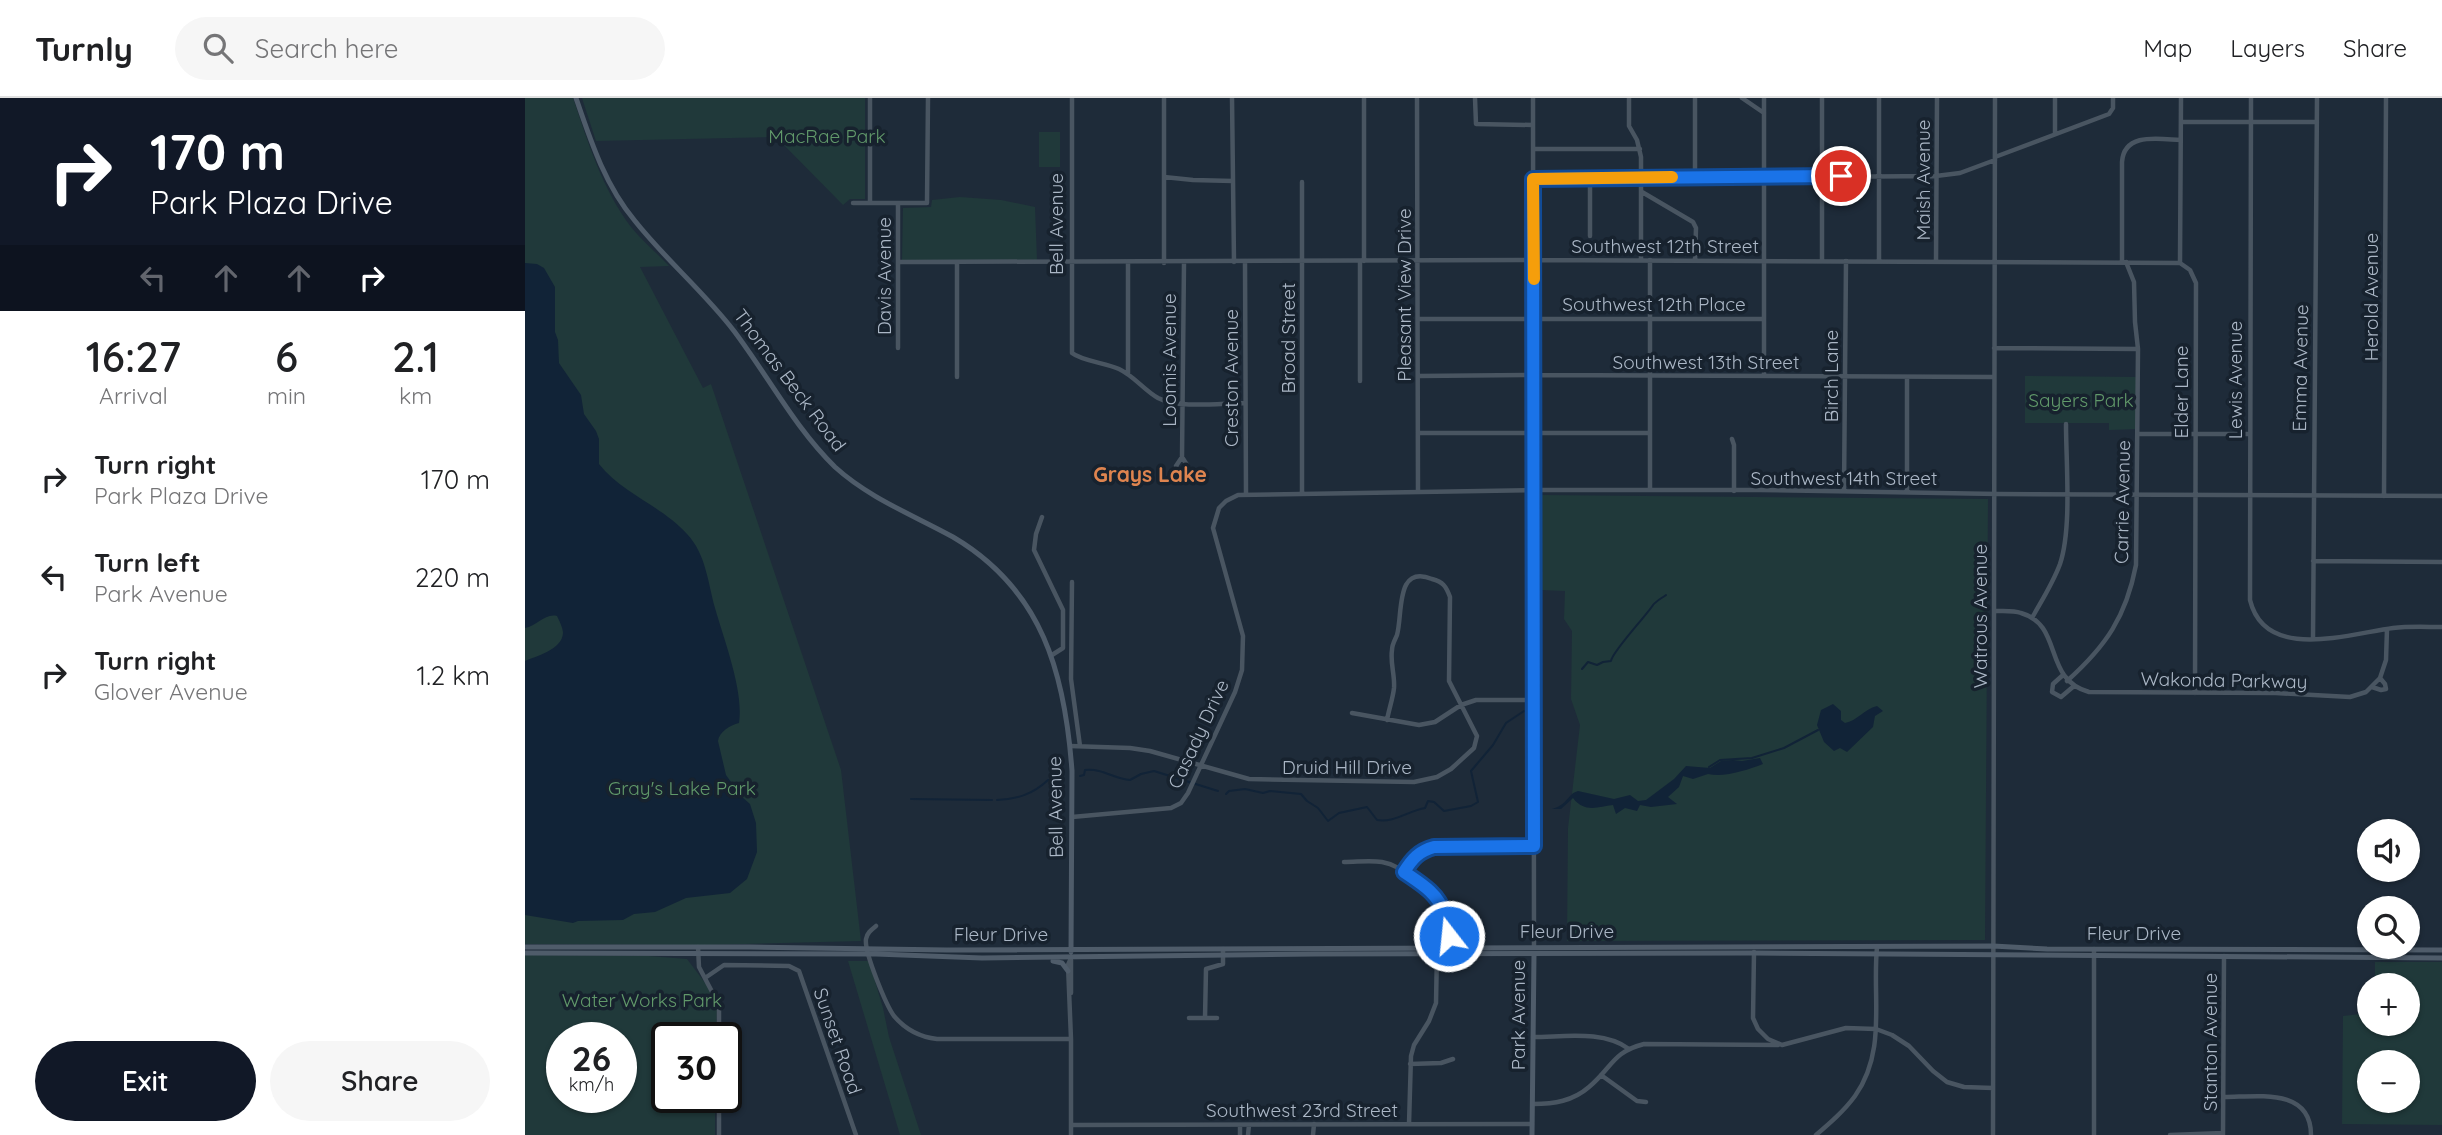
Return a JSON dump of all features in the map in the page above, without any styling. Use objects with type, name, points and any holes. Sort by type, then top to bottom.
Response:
[{"type":"main road","name":"Thomas Beck Road","points":[[576,98],[592,145],[618,198],[634,220],[715,307],[819,449],[861,487],[953,537],[989,563],[1019,596],[1039,626],[1052,655],[1061,683],[1070,746]]},
{"type":"main road","name":"Bell Avenue","points":[[1070,746],[1071,958]]},
{"type":"main road","name":"Fleur Drive","points":[[525,953],[1071,950],[1753,953],[1993,946],[2224,957],[2442,958]]},
{"type":"main road","name":"Fleur Drive","points":[[525,947],[698,951]]},
{"type":"main road","name":"Fleur Drive","points":[[1534,951],[1760,947],[1993,955],[2224,948],[2442,950]]},
{"type":"main road","name":"Fleur Drive","points":[[875,951],[1036,958],[1223,952]]},
{"type":"main road","name":"Park Avenue","points":[[1532,1135],[1534,951]]},
{"type":"main road","points":[[1036,958],[1059,961],[1068,971]]},
{"type":"street","name":"Davis Avenue","points":[[870,98],[870,203]]},
{"type":"street","points":[[853,202],[927,203],[928,98]]},
{"type":"street","name":"Bell Avenue","points":[[1072,98],[1072,350],[1076,356],[1107,364],[1128,374]]},
{"type":"street","points":[[1164,98],[1164,263]]},
{"type":"street","points":[[1233,98],[1234,262]]},
{"type":"street","points":[[1360,381],[1363,98]]},
{"type":"street","name":"Pleasant View Drive","points":[[1417,98],[1418,492]]},
{"type":"street","points":[[1475,98],[1477,125],[1533,125]]},
{"type":"street","name":"Park Avenue","points":[[1533,98],[1534,951]]},
{"type":"street","points":[[1629,98],[1629,126],[1640,149],[1641,260]]},
{"type":"street","points":[[1695,98],[1695,177]]},
{"type":"street","points":[[1742,98],[1764,113]]},
{"type":"street","points":[[1764,98],[1764,376]]},
{"type":"street","points":[[1822,98],[1822,261]]},
{"type":"street","points":[[1879,98],[1879,261]]},
{"type":"street","name":"Maish Avenue","points":[[1936,262],[1937,98]]},
{"type":"street","name":"Watrous Avenue","points":[[1993,1135],[1995,98]]},
{"type":"street","points":[[2055,98],[2055,134]]},
{"type":"street","points":[[1533,179],[1936,176],[1960,173],[2109,114],[2113,108],[2113,98]]},
{"type":"street","name":"Elder Lane","points":[[2181,98],[2180,263],[2190,270],[2196,283],[2195,693]]},
{"type":"street","name":"Lewis Avenue","points":[[2251,98],[2250,600],[2256,617],[2269,630],[2292,638],[2313,638]]},
{"type":"street","name":"Emma Avenue","points":[[2313,638],[2317,98]]},
{"type":"street","name":"Herold Avenue","points":[[2384,496],[2386,98]]},
{"type":"street","points":[[2181,122],[2317,122]]},
{"type":"street","name":"Carrie Avenue","points":[[2067,681],[2109,637],[2128,599],[2136,565],[2138,349],[2134,322],[2134,282],[2124,262],[2122,162],[2125,150],[2134,141],[2150,138],[2181,140]]},
{"type":"street","points":[[1533,149],[1640,149]]},
{"type":"street","points":[[1164,177],[1233,181]]},
{"type":"street","points":[[1590,179],[1590,236]]},
{"type":"street","name":"Broad Street","points":[[1302,182],[1302,494]]},
{"type":"street","points":[[1641,192],[1693,222],[1696,228],[1695,261]]},
{"type":"street","name":"Davis Avenue","points":[[898,203],[898,348]]},
{"type":"street","points":[[1650,260],[1650,491]]},
{"type":"street","name":"Southwest 12th Street","points":[[898,262],[1650,260],[2180,263]]},
{"type":"street","name":"Birch Lane","points":[[1844,491],[1846,261]]},
{"type":"street","points":[[957,262],[957,377]]},
{"type":"street","name":"Loomis Avenue","points":[[1182,457],[1184,262]]},
{"type":"street","name":"Creston Avenue","points":[[1245,262],[1246,495]]},
{"type":"street","points":[[1128,263],[1128,374],[1160,398],[1184,403],[1245,403]]},
{"type":"street","name":"Southwest 12th Place","points":[[1418,318],[1764,319]]},
{"type":"street","points":[[1994,348],[2138,349]]},
{"type":"street","name":"Southwest 13th Street","points":[[1418,376],[1994,377]]},
{"type":"street","points":[[1907,377],[1907,492]]},
{"type":"street","points":[[1994,611],[2014,611],[2032,618],[2055,577],[2064,551],[2067,524],[2067,424]]},
{"type":"street","points":[[1418,433],[1650,433]]},
{"type":"street","points":[[2137,433],[2249,434]]},
{"type":"street","points":[[1732,439],[1734,491]]},
{"type":"street","name":"Southwest 14th Street","points":[[1246,495],[1534,490],[2442,496]]},
{"type":"street","name":"Casady Drive","points":[[1072,817],[1171,808],[1181,803],[1192,784],[1238,683],[1244,656],[1241,628],[1213,528],[1217,512],[1232,497],[1246,495]]},
{"type":"street","points":[[1042,517],[1034,550],[1063,610],[1063,648],[1052,655]]},
{"type":"street","points":[[2313,561],[2442,562]]},
{"type":"street","name":"Druid Hill Drive","points":[[1080,746],[1150,751],[1256,780],[1422,781],[1451,769],[1476,745],[1476,733],[1449,681],[1450,597],[1442,582],[1420,575],[1406,585],[1392,650],[1394,686],[1387,720]]},
{"type":"street","name":"Bell Avenue","points":[[1070,746],[1080,746],[1071,680],[1072,582]]},
{"type":"street","name":"Wakonda Parkway","points":[[2032,618],[2048,636],[2067,681],[2074,687],[2089,692],[2276,694],[2346,698],[2372,687]]},
{"type":"street","points":[[2313,638],[2328,639],[2387,629],[2442,627]]},
{"type":"street","points":[[2380,678],[2386,689],[2381,691],[2372,687],[2380,678],[2386,660],[2387,629]]},
{"type":"street","name":"Wakonda Parkway","points":[[2063,675],[2053,684],[2052,692],[2061,696],[2074,687]]},
{"type":"street","points":[[1352,713],[1414,724],[1430,724],[1444,718],[1461,705],[1476,700],[1534,700]]},
{"type":"street","points":[[1404,872],[1417,855],[1434,847],[1534,846]]},
{"type":"street","points":[[1344,862],[1384,862],[1404,872],[1436,897],[1444,912],[1447,951]]},
{"type":"street","points":[[876,926],[866,939],[871,960],[891,1011],[908,1029],[937,1039],[1071,1039]]},
{"type":"street","points":[[1752,1045],[1758,1038],[1752,1011],[1753,953],[1760,947]]},
{"type":"street","name":"Stanton Avenue","points":[[2223,1134],[2224,948]]},
{"type":"street","points":[[1816,1135],[1847,1107],[1861,1086],[1871,1063],[1876,1029],[1877,950]]},
{"type":"street","points":[[698,951],[699,967],[719,1004],[719,1022]]},
{"type":"street","points":[[1409,1124],[1414,1045],[1429,1021],[1436,1003],[1437,951]]},
{"type":"street","points":[[1205,1018],[1206,969],[1220,966],[1223,952]]},
{"type":"street","points":[[2094,952],[2094,1135]]},
{"type":"street","name":"Bell Avenue","points":[[1070,998],[1071,958]]},
{"type":"street","name":"Bell Avenue","points":[[1071,958],[1068,971],[1071,1135]]},
{"type":"street","name":"Sunset Road","points":[[705,978],[724,965],[789,966],[799,971],[856,1135]]},
{"type":"street","points":[[1189,1018],[1217,1018]]},
{"type":"street","points":[[1533,1104],[1569,1099],[1590,1087],[1613,1059],[1644,1044],[1782,1045],[1846,1028],[1876,1029],[1892,1035],[1909,1046],[1933,1072],[1947,1082],[1964,1087],[1993,1088]]},
{"type":"street","points":[[1758,1029],[1768,1039],[1782,1045]]},
{"type":"street","points":[[1534,1037],[1605,1038],[1619,1042],[1629,1049]]},
{"type":"street","points":[[1411,1064],[1441,1063],[1453,1059]]},
{"type":"street","points":[[1601,1075],[1637,1101],[1646,1102]]},
{"type":"street","points":[[2224,1097],[2277,1097],[2293,1101],[2306,1113],[2311,1135]]},
{"type":"street","points":[[719,1113],[719,1135]]},
{"type":"street","points":[[1314,1124],[1314,1135]]},
{"type":"street","name":"Southwest 23rd Street","points":[[1071,1125],[1532,1124]]},
{"type":"street","points":[[1240,1125],[1240,1135]]},
{"type":"street","points":[[1248,1135],[1249,1125]]},
{"type":"street","points":[[2170,1135],[2223,1134]]},
{"type":"green space","name":"Gray's Lake Park","points":[[525,98],[573,98],[597,165],[612,197],[631,227],[669,266],[640,267],[703,388],[711,384],[841,770],[861,941],[705,945],[525,944]]},
{"type":"green space","name":"MacRae Park","points":[[582,98],[865,98],[865,199],[850,199],[843,205],[776,137],[596,141]]},
{"type":"green space","points":[[1039,132],[1060,132],[1060,167],[1039,167]]},
{"type":"green space","points":[[960,197],[1001,200],[1035,207],[1037,260],[902,260],[903,208],[931,207],[932,200]]},
{"type":"green space","name":"Sayers Park","points":[[2025,376],[2138,377],[2138,429],[2109,430],[2109,423],[2025,423]]},
{"type":"green space","points":[[1540,495],[1988,499],[1985,940],[1567,941],[1568,828],[1580,725],[1571,699],[1572,631],[1564,619],[1565,591],[1541,590]]},
{"type":"green space","name":"Water Works Park","points":[[525,955],[687,959],[715,996],[717,1022],[651,1022],[651,1113],[715,1113],[715,1135],[525,1135]]},
{"type":"green space","points":[[848,961],[869,961],[889,1037],[921,1135],[900,1135]]},
{"type":"green space","points":[[2375,962],[2442,962],[2442,1125],[2342,1124],[2343,1016],[2357,1014],[2357,1036],[2420,1036],[2420,973],[2375,973]]},
{"type":"water","points":[[525,263],[544,268],[555,287],[555,332],[559,363],[581,395],[584,414],[596,431],[599,439],[599,464],[619,484],[677,524],[698,550],[739,696],[739,723],[725,729],[718,741],[726,775],[750,804],[756,823],[757,852],[747,879],[730,893],[686,898],[655,912],[634,914],[623,920],[573,923],[525,915],[525,661],[553,648],[562,639],[563,633],[557,616],[549,616],[525,628]]},
{"type":"water","points":[[1833,704],[1841,711],[1841,720],[1845,723],[1877,706],[1883,711],[1875,716],[1873,727],[1847,752],[1840,748],[1834,751],[1824,742],[1817,725],[1821,710]]},
{"type":"water","points":[[1760,758],[1763,764],[1735,773],[1708,774],[1693,779],[1683,776],[1679,787],[1668,797],[1677,804],[1651,807],[1640,805],[1637,811],[1625,808],[1616,814],[1613,805],[1587,807],[1573,798],[1561,809],[1552,809],[1562,805],[1578,791],[1614,799],[1630,795],[1638,801],[1646,800],[1674,779],[1686,766],[1710,768],[1721,761]]},
{"type":"waterway","points":[[1582,669],[1588,662],[1597,665],[1611,661],[1653,605],[1666,595]]},
{"type":"waterway","points":[[1226,794],[1229,791],[1245,789],[1263,793],[1270,791],[1301,794],[1318,808],[1328,821],[1339,813],[1367,807],[1377,820],[1383,820],[1425,808],[1428,801],[1434,802],[1444,811],[1471,806],[1478,802],[1471,771],[1493,745],[1506,723],[1524,711]]},
{"type":"waterway","points":[[1709,767],[1720,760],[1752,758],[1784,748],[1818,730]]},
{"type":"waterway","points":[[1080,776],[1084,775],[1085,770],[1091,770],[1130,780],[1154,771],[1218,791]]},
{"type":"waterway","points":[[997,800],[1025,795],[1048,780]]},
{"type":"waterway","points":[[911,799],[992,800]]},
{"type":"slow traffic","points":[[1534,279],[1533,179],[1672,177]]},
{"type":"district","name":"Grays Lake","points":[[1150,475]]},
{"type":"route","points":[[1449,936],[1439,901],[1427,888],[1404,872],[1411,860],[1434,847],[1534,846],[1533,179],[1841,176]]}]
